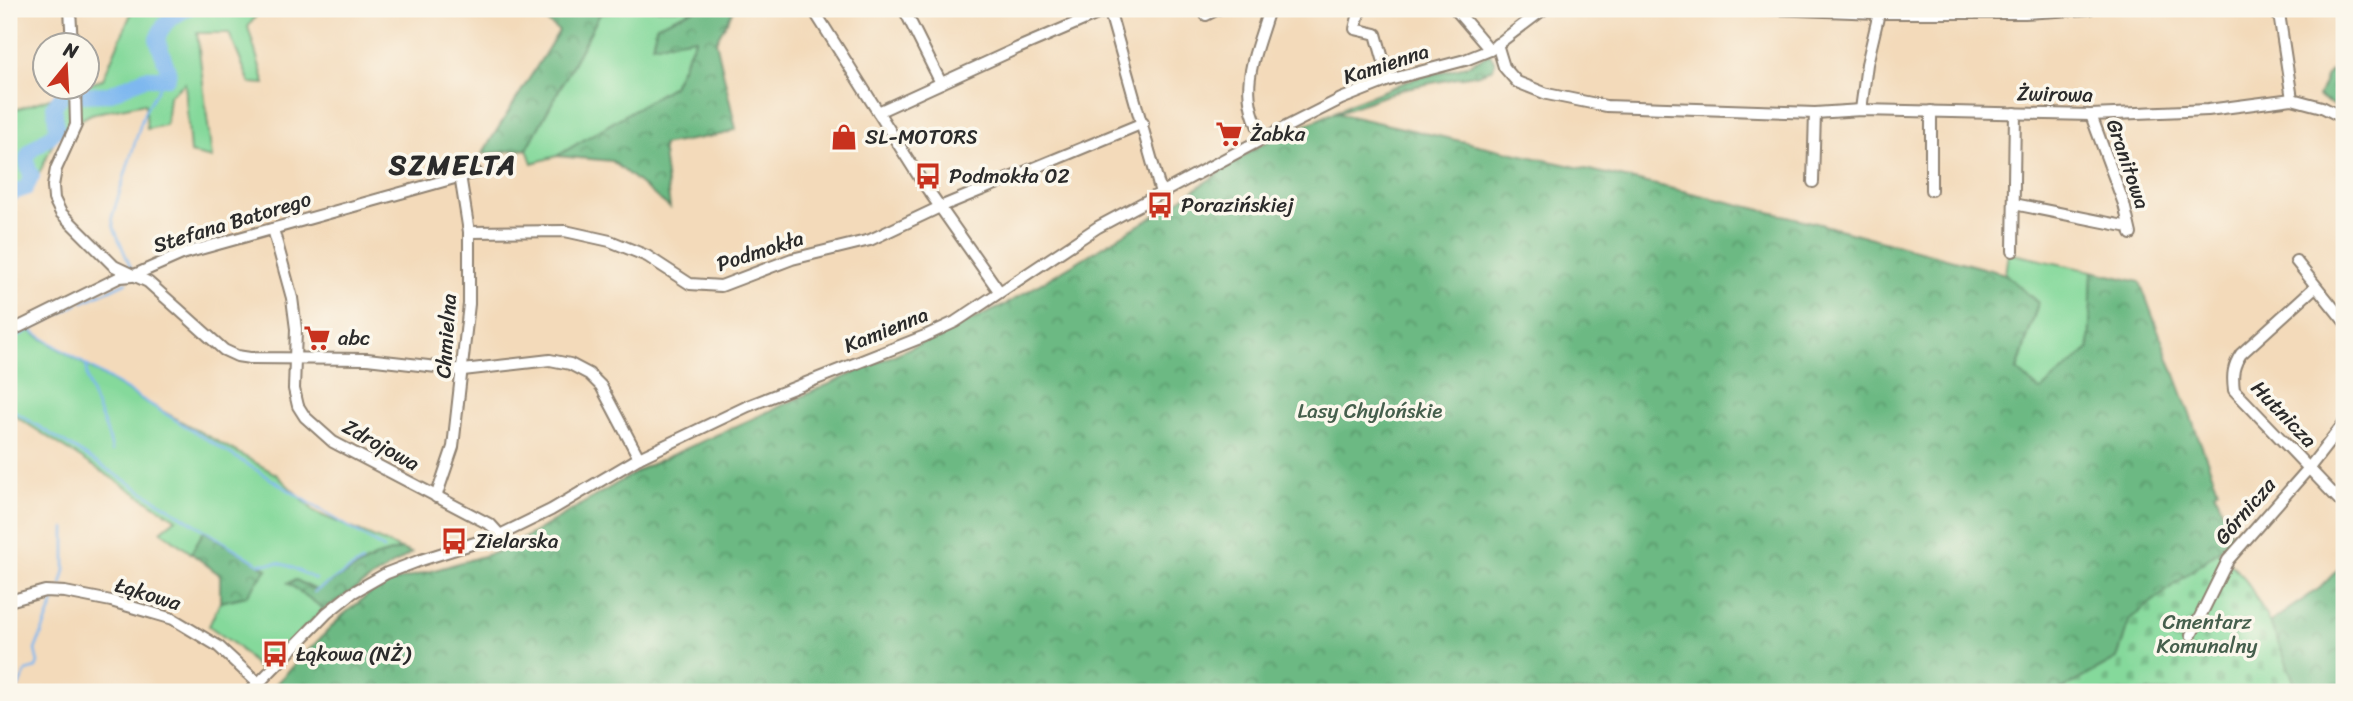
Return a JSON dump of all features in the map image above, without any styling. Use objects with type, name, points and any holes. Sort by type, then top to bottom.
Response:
[{"type":"street","points":[[70,9],[71,32]]},
{"type":"street","points":[[813,9],[940,207],[999,291]]},
{"type":"street","points":[[904,9],[941,83]]},
{"type":"street","points":[[878,112],[1109,9],[1161,193]]},
{"type":"street","points":[[1205,9],[1206,15],[1218,9]]},
{"type":"street","points":[[1264,138],[1252,118],[1248,89],[1251,69],[1269,9]]},
{"type":"street","points":[[1360,9],[1355,29],[1376,34],[1388,80]]},
{"type":"street","name":"Żwirowa","points":[[1455,9],[1493,47],[1504,67],[1517,82],[1530,89],[1563,98],[1606,106],[1815,113],[1861,110],[2091,115],[2208,110],[2292,99]]},
{"type":"street","name":"Kamienna","points":[[250,692],[327,613],[365,585],[413,562],[500,535],[551,510],[639,458],[748,406],[955,322],[1098,227],[1264,138],[1341,99],[1388,80],[1465,60],[1493,47],[1544,9]]},
{"type":"street","points":[[1767,9],[1879,13],[2089,9]]},
{"type":"street","points":[[2276,9],[2292,99],[2322,107],[2344,118]]},
{"type":"street","points":[[1861,110],[1867,64],[1879,13]]},
{"type":"street","points":[[75,102],[76,125],[56,169],[52,186],[54,199],[61,213],[114,266],[148,282],[223,350],[250,358],[367,359],[463,370],[550,360],[570,364],[589,374],[601,386],[639,458]]},
{"type":"street","points":[[1931,111],[1931,190]]},
{"type":"street","points":[[1813,182],[1815,113]]},
{"type":"street","points":[[2013,251],[2015,113]]},
{"type":"street","name":"Granitowa","points":[[2014,204],[2130,230],[2124,204],[2091,115]]},
{"type":"street","name":"Podmokła","points":[[469,232],[565,231],[610,241],[647,256],[691,284],[721,286],[792,259],[870,240],[940,207],[1143,123]]},
{"type":"street","name":"Stefana Batorego","points":[[9,332],[120,277],[132,276],[182,254],[476,172]]},
{"type":"street","name":"Chmielna","points":[[436,497],[453,447],[468,304],[469,232],[460,175]]},
{"type":"street","name":"Zdrojowa","points":[[273,229],[292,298],[296,329],[294,389],[298,406],[305,417],[332,442],[491,525],[500,535]]},
{"type":"street","points":[[2296,261],[2344,321]]},
{"type":"street","name":"Hutnicza","points":[[2315,287],[2241,354],[2232,375],[2234,390],[2344,505]]},
{"type":"street","name":"Górnicza","points":[[2191,635],[2228,560],[2309,468],[2344,423]]},
{"type":"street","name":"Łąkowa","points":[[9,601],[45,591],[65,592],[111,601],[173,619],[218,646],[258,683]]},
{"type":"green space","points":[[133,9],[261,9],[248,27],[265,84],[250,83],[229,33],[197,33],[212,158],[190,153],[185,83],[169,96],[166,125],[147,129],[145,103],[91,114],[58,132],[34,185],[9,204],[9,112],[38,102],[102,102],[103,79]]},
{"type":"green space","points":[[476,9],[629,9],[600,14],[527,149],[482,154],[559,31],[541,17]]},
{"type":"green space","points":[[629,9],[696,9],[657,26],[696,38],[673,86],[557,156],[532,163],[527,149],[600,13]]},
{"type":"green space","points":[[696,9],[734,9],[716,41],[736,129],[724,134],[662,145],[670,208],[612,161],[557,156],[673,86],[696,38],[652,45],[657,25]]},
{"type":"green space","name":"Lasy Chylońskie","points":[[1490,54],[1495,62],[1493,69],[1406,88],[1336,113],[1683,191],[1820,224],[2005,274],[2038,303],[2017,370],[2040,391],[2089,349],[2092,271],[2140,282],[2218,489],[2215,492],[2232,535],[2218,551],[2130,619],[2117,659],[2057,692],[268,692],[343,615],[379,586],[504,550],[645,467],[1001,307],[1169,207],[1262,144],[1349,104],[1416,78],[1466,66]]},
{"type":"green space","points":[[2331,71],[2337,74],[2337,86],[2344,90],[2344,111],[2318,97]]},
{"type":"green space","points":[[2008,253],[2092,271],[2090,349],[2040,391],[2017,371],[2038,303],[2005,274]]},
{"type":"green space","points":[[28,330],[144,401],[276,474],[316,513],[401,549],[378,556],[316,591],[296,580],[289,582],[324,609],[261,671],[238,647],[209,626],[220,602],[246,596],[267,569],[204,531],[191,553],[161,531],[176,519],[9,412],[9,342]]},
{"type":"green space","points":[[204,531],[267,569],[246,596],[220,602],[220,575],[191,553]]},
{"type":"green space","points":[[401,549],[411,553],[324,609],[288,583],[296,580],[316,590],[378,556]]},
{"type":"green space","name":"Cmentarz Komunalny","points":[[2218,551],[2241,574],[2253,592],[2298,692],[2057,692],[2117,659],[2130,619]]},
{"type":"green space","points":[[2344,563],[2344,692],[2298,692],[2270,622],[2320,588]]},
{"type":"waterway","points":[[102,94],[109,94],[145,78],[167,78],[169,73],[157,39],[162,28],[187,9]]},
{"type":"waterway","points":[[131,268],[112,217],[144,113],[163,80]]},
{"type":"waterway","points":[[9,194],[26,188],[32,176],[27,159],[29,153],[57,129],[54,106],[57,102]]},
{"type":"waterway","points":[[83,302],[127,282]]},
{"type":"waterway","points":[[60,314],[78,304]]},
{"type":"waterway","points":[[9,341],[53,318]]},
{"type":"waterway","points":[[30,330],[384,549]]},
{"type":"waterway","points":[[87,365],[88,383],[112,451]]},
{"type":"waterway","points":[[9,408],[259,564],[278,563],[315,579]]},
{"type":"waterway","points":[[61,585],[65,570],[65,528]]},
{"type":"waterway","points":[[314,592],[362,562]]},
{"type":"waterway","points":[[16,692],[26,671],[36,668],[38,663],[35,650],[54,602]]},
{"type":"place","name":"Żabka","points":[[1229,134]]},
{"type":"place","name":"SL-MOTORS","points":[[844,137]]},
{"type":"place","name":"Podmokła 02","points":[[928,176]]},
{"type":"place","name":"Porazińskiej","points":[[1160,205]]},
{"type":"place","name":"abc","points":[[317,338]]},
{"type":"place","name":"Zielarska","points":[[454,541]]},
{"type":"place","name":"Łąkowa (NŻ)","points":[[275,654]]},
{"type":"district","name":"SZMELTA","points":[[453,164]]}]
